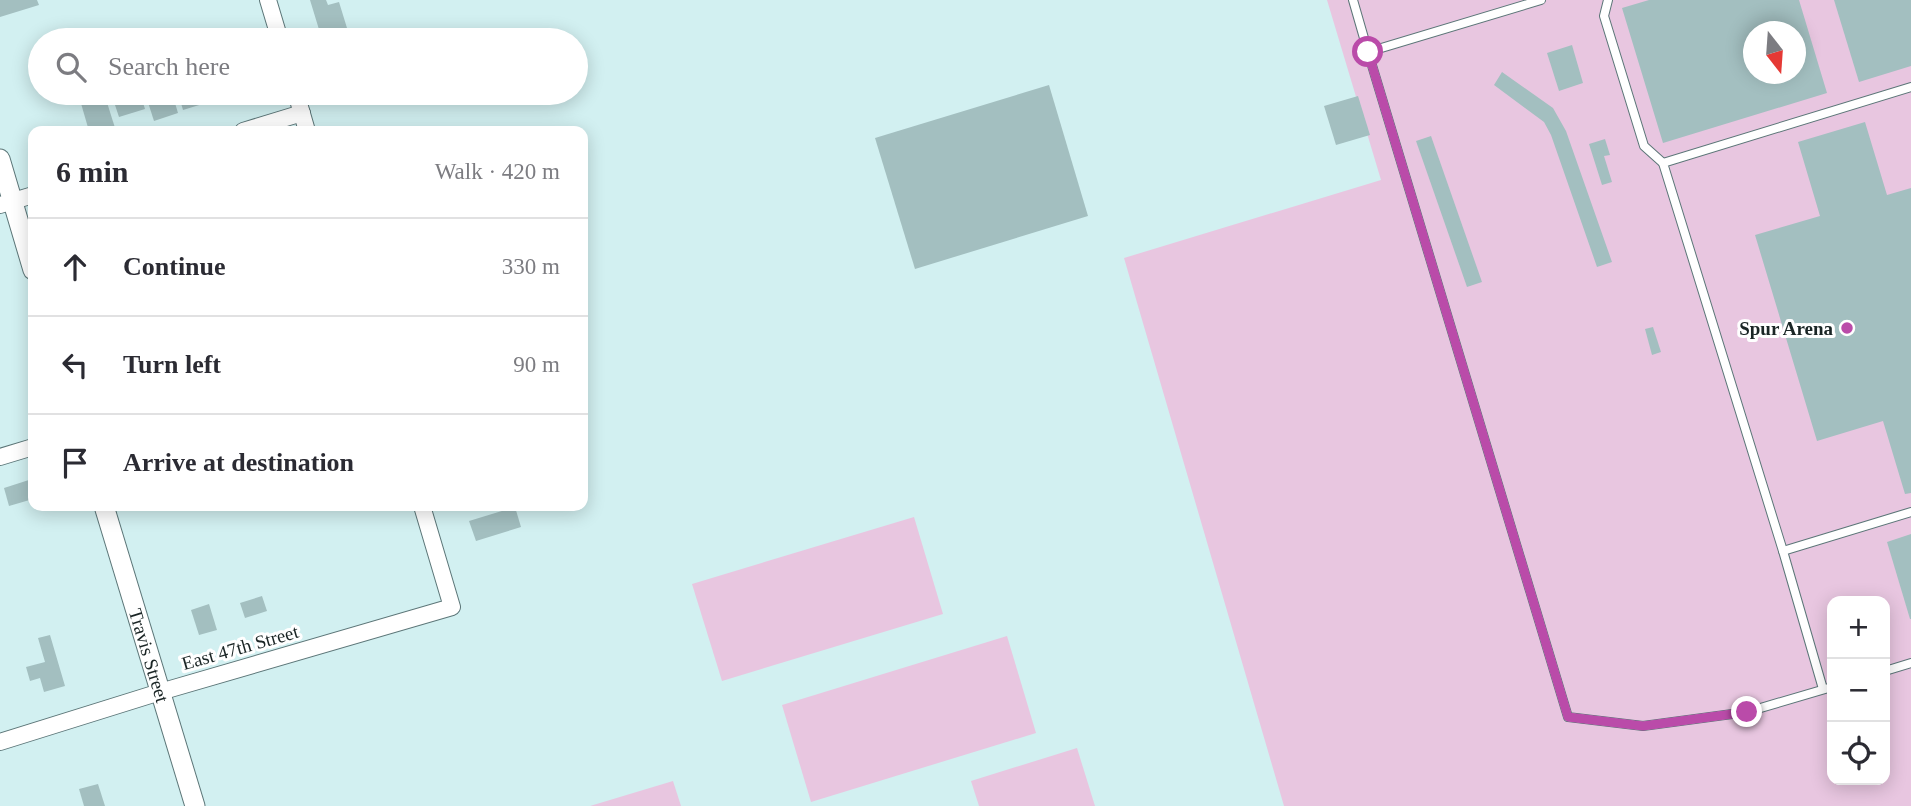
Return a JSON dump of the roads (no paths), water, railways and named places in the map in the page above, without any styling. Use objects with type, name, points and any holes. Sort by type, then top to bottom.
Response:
[{"type":"street","points":[[268,0],[276,28]]},
{"type":"street","points":[[300,105],[306,126]]},
{"type":"street","points":[[259,126],[302,113]]},
{"type":"street","points":[[0,159],[6,203],[28,258]]},
{"type":"street","points":[[6,203],[28,196]]},
{"type":"street","points":[[0,457],[28,449]]},
{"type":"street","name":"Travis Street","points":[[106,511],[195,806]]},
{"type":"street","name":"East 47th Street","points":[[0,742],[160,692],[453,607],[424,511]]},
{"type":"lane","points":[[1353,0],[1568,717],[1643,726],[1747,712],[1827,688]]},
{"type":"lane","points":[[1368,52],[1541,0]]},
{"type":"lane","points":[[1608,0],[1604,16],[1644,146],[1663,163],[1823,689]]},
{"type":"lane","points":[[1663,163],[1911,87]]},
{"type":"lane","points":[[1783,551],[1911,512]]},
{"type":"lane","points":[[1890,669],[1911,663]]},
{"type":"place","name":"Spur Arena","points":[[1847,328]]}]
